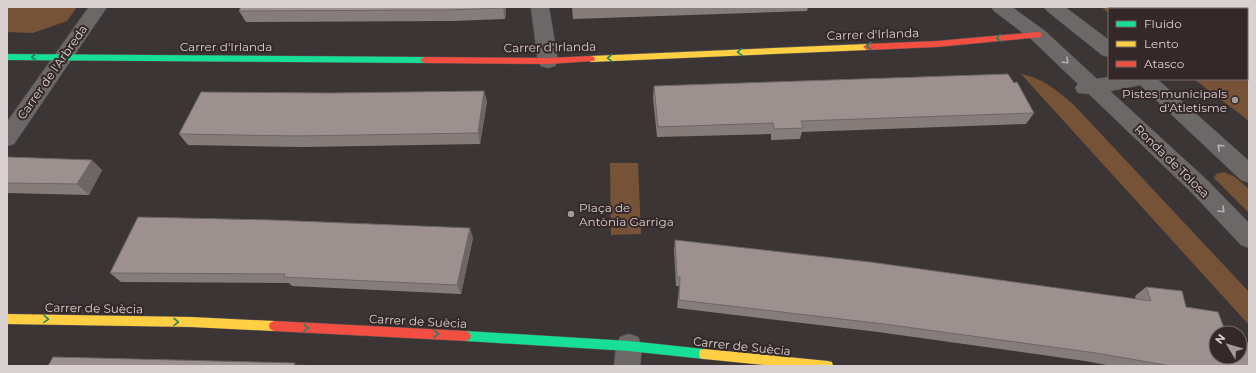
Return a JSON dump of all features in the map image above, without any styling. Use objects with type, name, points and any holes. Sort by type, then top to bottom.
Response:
[{"type":"street","name":"Carrer de l'Arbreda","points":[[7,138],[98,7]]},
{"type":"street","points":[[540,7],[548,61]]},
{"type":"street","name":"Ronda de Tolosa","points":[[1000,7],[1038,35],[1089,87],[1200,187],[1249,238]]},
{"type":"street","points":[[1053,7],[1108,49]]},
{"type":"street","name":"Carrer d'Irlanda","points":[[7,57],[548,61],[937,44],[1038,35]]},
{"type":"street","points":[[1089,87],[1131,80]]},
{"type":"street","points":[[1146,80],[1249,174]]},
{"type":"street","name":"Carrer de Suècia","points":[[7,319],[192,322],[489,337],[628,356],[828,366]]},
{"type":"shaded area","points":[[7,7],[77,7],[67,21],[33,33],[7,32]]},
{"type":"shaded area","points":[[1101,7],[1249,7],[1249,18],[1248,8],[1108,8],[1108,12]]},
{"type":"shaded area","name":"Pistes municipals d'Atletisme","points":[[1248,64],[1249,121],[1195,80],[1248,80]]},
{"type":"shaded area","points":[[1021,74],[1036,78],[1043,82],[1055,89],[1073,104],[1249,292],[1249,325]]},
{"type":"shaded area","points":[[610,163],[638,163],[641,234],[611,235]]},
{"type":"shaded area","points":[[1224,172],[1235,177],[1249,189],[1249,213],[1214,178],[1216,174]]},
{"type":"building","points":[[241,7],[503,8],[449,10],[239,11]]},
{"type":"building","points":[[1008,74],[1014,83],[1017,82],[1034,113],[801,121],[803,128],[774,129],[773,123],[658,127],[654,86]]},
{"type":"building","points":[[484,91],[478,133],[296,136],[179,134],[201,92],[332,93]]},
{"type":"building","points":[[8,157],[92,160],[77,184],[7,183]]},
{"type":"building","points":[[138,217],[272,220],[470,228],[457,285],[284,277],[285,274],[110,273]]},
{"type":"building","points":[[675,240],[870,262],[1151,301],[1146,287],[1182,291],[1186,307],[1218,312],[1223,325],[1208,325],[1208,365],[1248,365],[1248,343],[1249,366],[1171,366],[1096,353],[884,324],[679,300],[680,277],[677,277]]},
{"type":"building","points":[[53,357],[295,363],[294,365],[320,366],[48,366]]},
{"type":"traffic: fast","points":[[7,57],[424,60]]},
{"type":"traffic: fast","points":[[466,336],[629,346],[704,354]]},
{"type":"traffic: slow","points":[[591,59],[867,47]]},
{"type":"traffic: slow","points":[[7,319],[191,322],[274,326]]},
{"type":"traffic: slow","points":[[704,354],[828,366]]},
{"type":"traffic: jam","points":[[867,47],[937,44],[1038,35]]},
{"type":"traffic: jam","points":[[424,60],[548,61],[591,59]]},
{"type":"traffic: jam","points":[[274,326],[466,336]]},
{"type":"place","name":"Pistes municipals d'Atletisme","points":[[1235,100]]},
{"type":"place","name":"Plaça de Antònia Garriga","points":[[571,214]]}]
